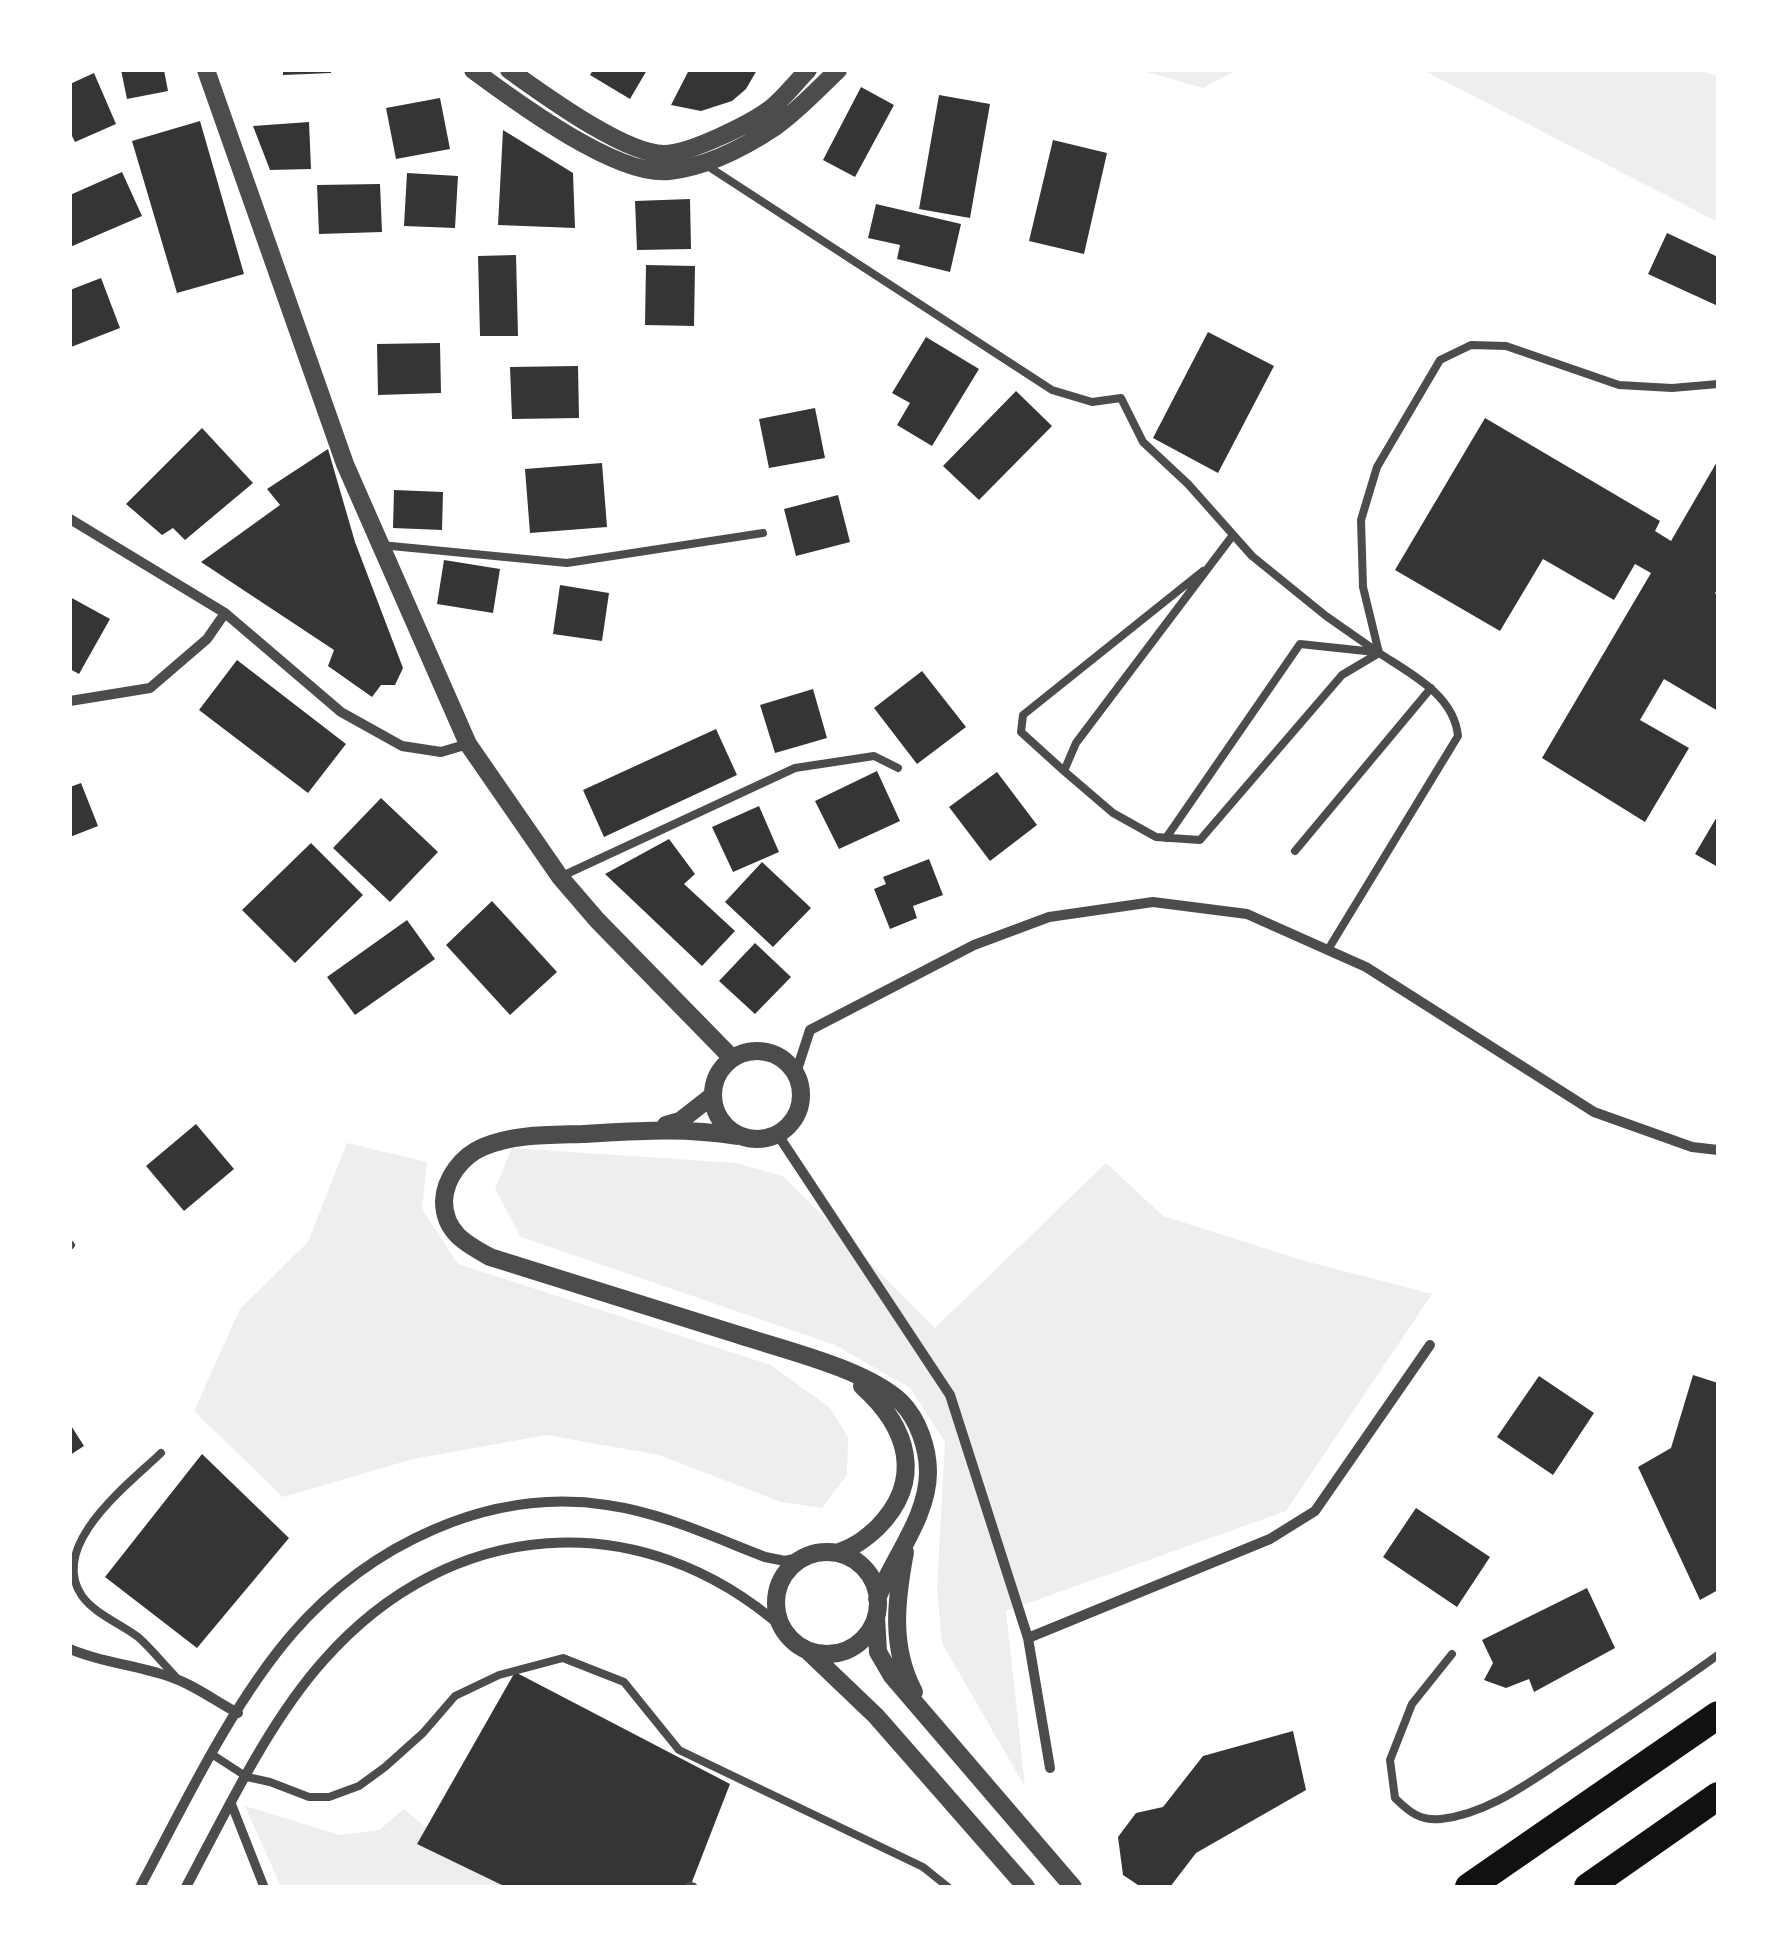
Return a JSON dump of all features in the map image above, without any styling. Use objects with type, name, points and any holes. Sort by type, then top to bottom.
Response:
[{"type":"highway","points":[[1469,1887],[1718,1715]]},
{"type":"highway","points":[[1588,1887],[1718,1796]]},
{"type":"street","points":[[206,70],[346,464],[468,744],[560,878],[732,1058]]},
{"type":"street","points":[[472,70],[534,114],[629,166],[666,172],[745,146],[779,125],[838,70]]},
{"type":"street","points":[[509,70],[549,99],[632,146],[663,154],[694,148],[770,109],[808,70]]},
{"type":"street","points":[[70,519],[225,613],[341,712],[402,746],[440,752],[468,744]]},
{"type":"street","points":[[70,701],[150,688],[208,639],[225,613]]},
{"type":"street","points":[[926,1714],[906,1677],[896,1629],[897,1596],[908,1538],[926,1492],[928,1470],[916,1422],[901,1402],[878,1386],[823,1362],[490,1257],[466,1244],[450,1229],[444,1212],[444,1195],[464,1158],[510,1138],[683,1128],[763,1140],[778,1134],[797,1115],[801,1099],[796,1073],[810,1030],[974,945],[1048,917],[1153,902],[1247,914],[1329,948],[1366,967],[1594,1112],[1692,1147],[1718,1150]]},
{"type":"street","points":[[738,1136],[714,1112],[712,1096],[718,1073],[732,1058],[746,1051],[762,1050],[785,1061],[796,1073]]},
{"type":"street","points":[[654,1130],[680,1121],[712,1096]]},
{"type":"street","points":[[778,1134],[950,1394],[1028,1638],[1050,1768]]},
{"type":"street","points":[[1028,1638],[1270,1539],[1314,1512],[1430,1345]]},
{"type":"street","points":[[823,1362],[852,1378],[876,1398],[904,1443],[907,1468],[904,1490],[889,1516],[854,1547],[837,1553]]},
{"type":"street","points":[[140,1887],[238,1713],[292,1635],[350,1580],[422,1534],[470,1516],[520,1503],[564,1500],[652,1514],[784,1561],[820,1552],[854,1560],[870,1575],[877,1608],[878,1652],[892,1676],[1073,1887]]},
{"type":"street","points":[[808,1651],[826,1654],[854,1647],[867,1636],[895,1557],[908,1538]]},
{"type":"street","points":[[186,1887],[231,1803],[322,1661],[375,1611],[454,1563],[526,1543],[564,1541],[641,1552],[728,1587],[755,1603],[784,1629]]},
{"type":"street","points":[[803,1557],[791,1566],[776,1594],[776,1612],[792,1642],[808,1651],[876,1716],[1026,1887]]},
{"type":"street","points":[[70,1649],[98,1661],[130,1665],[178,1680],[238,1713]]},
{"type":"street","points":[[231,1803],[264,1887]]},
{"type":"lane","points":[[702,163],[1052,390],[1092,402],[1121,398],[1143,442],[1188,484],[1252,556],[1326,616],[1431,688],[1456,716],[1458,736],[1329,948]]},
{"type":"lane","points":[[1380,653],[1363,586],[1361,520],[1376,467],[1440,360],[1470,345],[1506,346],[1619,385],[1672,388],[1718,384]]},
{"type":"lane","points":[[381,545],[566,562],[763,533]]},
{"type":"lane","points":[[1064,771],[1076,743],[1233,535]]},
{"type":"lane","points":[[1212,564],[1024,715],[1021,732],[1112,813],[1156,837],[1200,840],[1342,675],[1380,653]]},
{"type":"lane","points":[[1166,838],[1300,644],[1380,653]]},
{"type":"lane","points":[[1295,851],[1431,688]]},
{"type":"lane","points":[[560,878],[795,768],[874,756],[898,768]]},
{"type":"lane","points":[[161,1453],[90,1522],[80,1542],[74,1570],[82,1596],[138,1638],[178,1680]]},
{"type":"lane","points":[[1452,1654],[1412,1704],[1390,1760],[1395,1798],[1415,1817],[1438,1820],[1465,1814],[1510,1795],[1718,1655]]},
{"type":"lane","points":[[213,1755],[247,1777],[309,1796],[329,1798],[359,1786],[423,1734],[455,1696],[500,1676],[563,1658],[624,1682],[678,1750],[923,1867],[948,1887]]},
{"type":"shaded area","points":[[1140,70],[1237,70],[1203,88]]},
{"type":"shaded area","points":[[1423,70],[1701,70],[1718,77],[1718,222]]},
{"type":"shaded area","points":[[347,1143],[427,1162],[422,1209],[458,1264],[771,1365],[830,1408],[848,1437],[847,1475],[822,1508],[781,1502],[659,1455],[547,1435],[413,1459],[283,1497],[194,1411],[240,1309],[308,1242]]},
{"type":"shaded area","points":[[512,1148],[735,1163],[783,1176],[935,1328],[1106,1163],[1163,1216],[1305,1261],[1432,1294],[1286,1511],[1006,1611],[1025,1787],[942,1643],[937,1589],[945,1442],[910,1388],[835,1345],[521,1237],[495,1189]]},
{"type":"shaded area","points":[[245,1806],[340,1835],[379,1830],[404,1809],[466,1862],[516,1887],[281,1887]]},
{"type":"building","points":[[121,70],[164,70],[168,91],[127,99]]},
{"type":"building","points":[[283,70],[331,70],[331,73],[283,75]]},
{"type":"building","points":[[593,70],[647,70],[630,99],[590,75]]},
{"type":"building","points":[[689,70],[757,70],[746,89],[732,101],[701,111],[671,105]]},
{"type":"building","points":[[94,73],[116,124],[75,142],[70,132],[70,84]]},
{"type":"building","points":[[861,87],[894,105],[855,177],[823,160]]},
{"type":"building","points":[[939,95],[990,104],[970,218],[919,209]]},
{"type":"building","points":[[440,98],[450,149],[396,159],[386,108]]},
{"type":"building","points":[[200,121],[244,274],[177,293],[132,141]]},
{"type":"building","points":[[309,122],[311,169],[270,170],[253,126]]},
{"type":"building","points":[[503,130],[573,173],[575,228],[498,225]]},
{"type":"building","points":[[1053,140],[1107,153],[1084,254],[1029,241]]},
{"type":"building","points":[[122,172],[142,216],[70,247],[70,195]]},
{"type":"building","points":[[407,173],[458,176],[455,228],[404,226]]},
{"type":"building","points":[[380,184],[382,232],[319,234],[317,185]]},
{"type":"building","points":[[690,199],[691,249],[637,250],[635,201]]},
{"type":"building","points":[[876,204],[961,224],[950,272],[897,259],[900,245],[868,238]]},
{"type":"building","points":[[1667,233],[1718,257],[1718,306],[1648,274]]},
{"type":"building","points":[[516,255],[518,336],[480,336],[478,256]]},
{"type":"building","points":[[646,265],[695,266],[694,326],[645,325]]},
{"type":"building","points":[[101,278],[120,328],[71,347],[70,290]]},
{"type":"building","points":[[1208,332],[1274,366],[1218,473],[1153,438]]},
{"type":"building","points":[[926,337],[979,369],[932,446],[897,425],[910,403],[892,393]]},
{"type":"building","points":[[440,343],[441,393],[378,395],[377,344]]},
{"type":"building","points":[[578,366],[579,418],[512,419],[510,367]]},
{"type":"building","points":[[1016,391],[1052,426],[979,500],[943,466]]},
{"type":"building","points":[[815,408],[825,458],[769,468],[759,419]]},
{"type":"building","points":[[1485,418],[1660,521],[1655,531],[1671,541],[1718,460],[1718,711],[1664,679],[1640,720],[1689,748],[1645,822],[1542,758],[1651,573],[1635,564],[1614,600],[1543,559],[1500,631],[1395,570]]},
{"type":"building","points":[[202,428],[253,483],[185,540],[173,528],[162,535],[126,504]]},
{"type":"building","points":[[328,449],[355,542],[403,668],[395,685],[381,685],[372,697],[328,666],[334,650],[201,562],[280,505],[267,489]]},
{"type":"building","points":[[602,463],[607,527],[530,533],[525,469]]},
{"type":"building","points":[[394,490],[443,492],[442,530],[393,528]]},
{"type":"building","points":[[838,495],[850,542],[796,556],[784,509]]},
{"type":"building","points":[[444,560],[500,569],[493,613],[437,604]]},
{"type":"building","points":[[560,585],[609,593],[602,641],[553,634]]},
{"type":"building","points":[[70,597],[110,619],[79,674],[70,669]]},
{"type":"building","points":[[237,660],[346,744],[308,793],[199,710]]},
{"type":"building","points":[[922,671],[966,727],[917,764],[874,708]]},
{"type":"building","points":[[813,689],[827,738],[775,753],[760,705]]},
{"type":"building","points":[[716,729],[737,775],[604,837],[583,790]]},
{"type":"building","points":[[877,771],[900,821],[839,849],[815,801]]},
{"type":"building","points":[[997,772],[1037,825],[990,861],[949,807]]},
{"type":"building","points":[[81,783],[98,826],[70,837],[70,787]]},
{"type":"building","points":[[381,798],[438,852],[390,902],[333,848]]},
{"type":"building","points":[[759,806],[779,852],[733,872],[712,827]]},
{"type":"building","points":[[1718,815],[1718,867],[1695,854]]},
{"type":"building","points":[[669,839],[695,874],[684,884],[735,931],[702,966],[605,874]]},
{"type":"building","points":[[311,843],[363,895],[295,963],[242,910]]},
{"type":"building","points":[[929,859],[943,895],[913,906],[917,918],[890,929],[874,889],[886,884],[883,877]]},
{"type":"building","points":[[762,862],[811,908],[773,947],[725,902]]},
{"type":"building","points":[[492,901],[557,972],[510,1015],[446,945]]},
{"type":"building","points":[[407,920],[435,959],[355,1015],[327,977]]},
{"type":"building","points":[[755,943],[791,977],[755,1014],[719,981]]},
{"type":"building","points":[[196,1124],[234,1169],[184,1211],[146,1166]]},
{"type":"building","points":[[1693,1375],[1718,1383],[1718,1590],[1700,1600],[1638,1467],[1671,1448]]},
{"type":"building","points":[[1539,1376],[1594,1413],[1553,1475],[1497,1437]]},
{"type":"building","points":[[70,1424],[84,1446],[70,1455]]},
{"type":"building","points":[[202,1454],[289,1538],[197,1648],[105,1577]]},
{"type":"building","points":[[1416,1508],[1490,1557],[1457,1607],[1383,1557]]},
{"type":"building","points":[[1587,1588],[1615,1648],[1534,1692],[1529,1679],[1506,1688],[1484,1680],[1493,1663],[1482,1640]]},
{"type":"building","points":[[515,1672],[730,1784],[690,1887],[506,1887],[417,1844]]},
{"type":"building","points":[[1293,1731],[1306,1790],[1196,1853],[1170,1887],[1141,1887],[1123,1875],[1118,1837],[1136,1813],[1163,1807],[1203,1756]]}]
